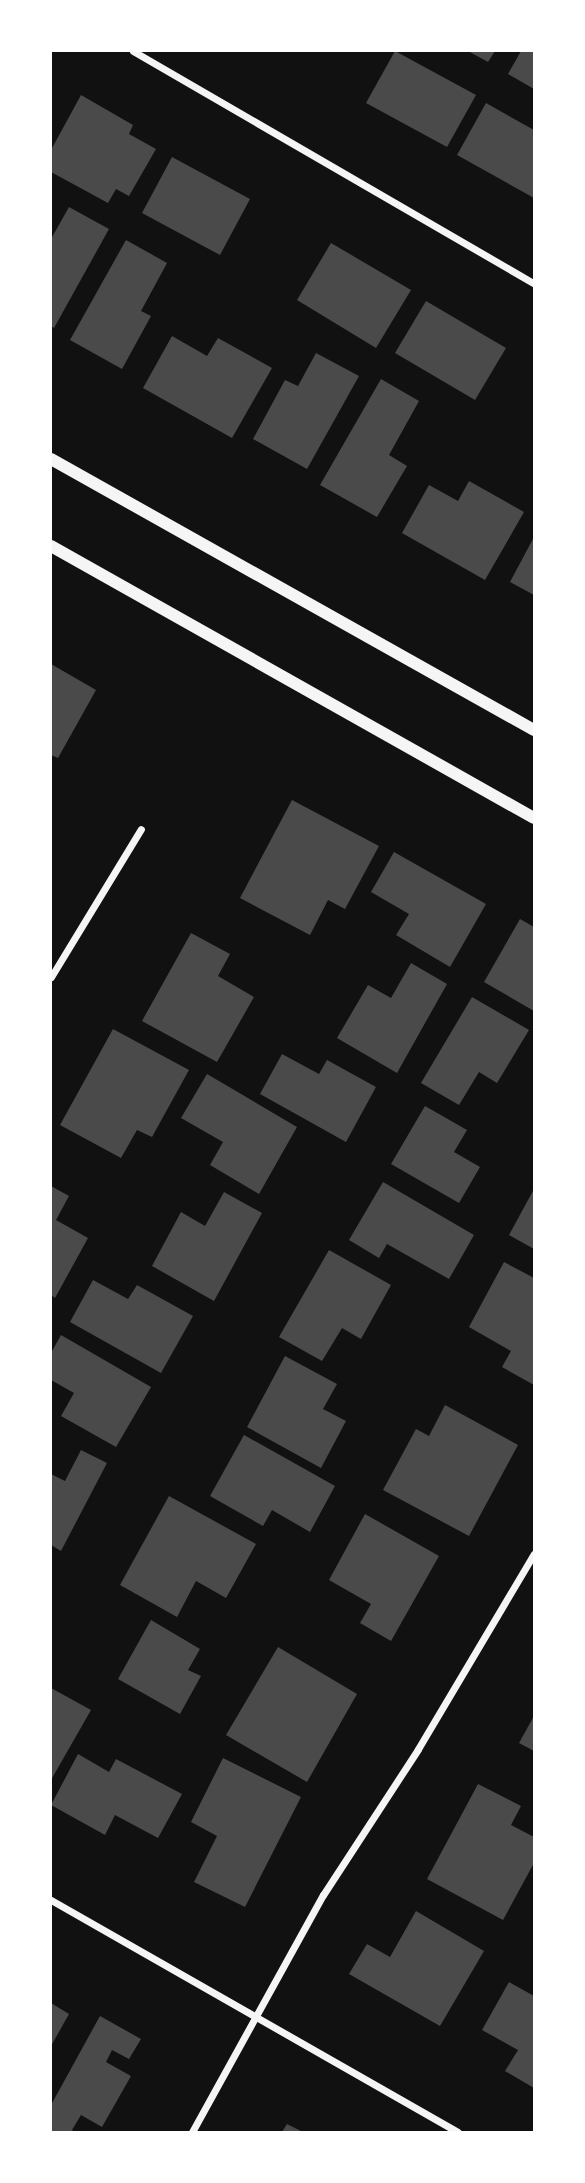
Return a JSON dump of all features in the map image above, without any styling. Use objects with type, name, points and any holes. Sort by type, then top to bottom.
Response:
[{"type":"street","points":[[133,51],[534,283]]},
{"type":"street","points":[[51,460],[534,730]]},
{"type":"street","points":[[51,546],[534,818]]},
{"type":"street","points":[[51,977],[141,829]]},
{"type":"street","points":[[192,2132],[253,2017],[323,1895],[418,1749],[534,1555]]},
{"type":"street","points":[[51,1900],[458,2132]]},
{"type":"building","points":[[395,51],[476,95],[447,147],[366,103]]},
{"type":"building","points":[[468,51],[495,51],[488,62]]},
{"type":"building","points":[[521,51],[534,51],[534,89],[508,74]]},
{"type":"building","points":[[81,95],[133,125],[129,134],[156,149],[129,196],[116,189],[108,203],[51,172],[51,150]]},
{"type":"building","points":[[486,103],[534,130],[534,198],[457,155]]},
{"type":"building","points":[[172,157],[250,199],[220,255],[142,213]]},
{"type":"building","points":[[69,207],[109,229],[54,328],[51,326],[51,239]]},
{"type":"building","points":[[126,240],[167,263],[141,311],[151,316],[122,369],[70,340]]},
{"type":"building","points":[[331,243],[411,290],[376,348],[297,300]]},
{"type":"building","points":[[426,301],[506,348],[475,400],[395,353]]},
{"type":"building","points":[[172,336],[207,356],[218,338],[272,368],[232,438],[143,388]]},
{"type":"building","points":[[316,353],[359,376],[307,469],[253,439],[285,380],[298,386]]},
{"type":"building","points":[[381,379],[419,401],[389,455],[407,466],[377,517],[320,485]]},
{"type":"building","points":[[469,481],[524,512],[485,580],[402,533],[429,485],[458,501]]},
{"type":"building","points":[[534,537],[534,595],[510,582]]},
{"type":"building","points":[[51,664],[96,690],[58,758],[51,755]]},
{"type":"building","points":[[292,800],[379,846],[345,909],[328,900],[310,935],[240,898]]},
{"type":"building","points":[[394,852],[486,904],[450,967],[396,935],[409,914],[371,892]]},
{"type":"building","points":[[520,919],[534,927],[534,1011],[484,982]]},
{"type":"building","points":[[191,933],[230,954],[218,976],[254,997],[217,1062],[142,1021]]},
{"type":"building","points":[[411,963],[447,984],[397,1073],[337,1038],[368,985],[391,998]]},
{"type":"building","points":[[472,997],[529,1030],[497,1083],[479,1072],[459,1105],[421,1083]]},
{"type":"building","points":[[113,1029],[189,1070],[152,1137],[137,1130],[121,1158],[60,1125]]},
{"type":"building","points":[[282,1054],[319,1074],[327,1060],[376,1087],[346,1142],[260,1094]]},
{"type":"building","points":[[207,1074],[297,1127],[259,1194],[210,1165],[223,1142],[181,1118]]},
{"type":"building","points":[[425,1106],[467,1130],[454,1152],[480,1167],[459,1203],[391,1164]]},
{"type":"building","points":[[383,1182],[474,1235],[449,1279],[387,1244],[379,1258],[349,1240]]},
{"type":"building","points":[[51,1186],[69,1196],[56,1220],[88,1238],[55,1298],[51,1295]]},
{"type":"building","points":[[534,1189],[534,1249],[509,1235]]},
{"type":"building","points":[[224,1192],[262,1213],[214,1301],[152,1266],[181,1212],[205,1226]]},
{"type":"building","points":[[329,1250],[391,1285],[361,1339],[342,1328],[322,1361],[279,1337]]},
{"type":"building","points":[[504,1262],[534,1278],[534,1385],[502,1367],[511,1351],[469,1327]]},
{"type":"building","points":[[93,1280],[128,1299],[137,1285],[193,1316],[161,1373],[70,1322]]},
{"type":"building","points":[[61,1335],[151,1387],[116,1447],[61,1416],[74,1393],[51,1380],[51,1353]]},
{"type":"building","points":[[285,1356],[337,1384],[323,1409],[346,1421],[321,1468],[247,1427]]},
{"type":"building","points":[[445,1405],[518,1445],[469,1536],[383,1490],[416,1429],[429,1436]]},
{"type":"building","points":[[244,1435],[335,1486],[310,1532],[272,1510],[263,1526],[210,1496]]},
{"type":"building","points":[[81,1450],[107,1463],[61,1551],[51,1545],[51,1474],[65,1481]]},
{"type":"building","points":[[169,1496],[256,1544],[226,1598],[196,1581],[177,1617],[120,1585]]},
{"type":"building","points":[[365,1514],[439,1556],[391,1641],[360,1623],[371,1604],[329,1580]]},
{"type":"building","points":[[151,1620],[200,1649],[188,1670],[201,1676],[180,1714],[118,1679]]},
{"type":"building","points":[[278,1647],[357,1694],[307,1782],[226,1735]]},
{"type":"building","points":[[51,1688],[91,1710],[51,1780]]},
{"type":"building","points":[[534,1716],[534,1751],[519,1743]]},
{"type":"building","points":[[78,1754],[109,1772],[116,1759],[182,1794],[158,1838],[115,1815],[105,1835],[51,1805]]},
{"type":"building","points":[[223,1758],[301,1797],[245,1907],[194,1882],[217,1836],[191,1822]]},
{"type":"building","points":[[478,1784],[521,1806],[511,1825],[534,1837],[534,1863],[503,1920],[427,1879]]},
{"type":"building","points":[[416,1911],[484,1951],[440,2026],[349,1974],[367,1944],[390,1957]]},
{"type":"building","points":[[509,1982],[534,1996],[534,2088],[505,2071],[518,2050],[482,2030]]},
{"type":"building","points":[[51,2003],[69,2014],[51,2046]]},
{"type":"building","points":[[100,2016],[141,2039],[129,2059],[112,2050],[106,2062],[131,2076],[102,2127],[81,2115],[72,2130],[75,2132],[51,2132],[51,2105]]},
{"type":"building","points":[[287,2124],[303,2132],[282,2132]]}]
